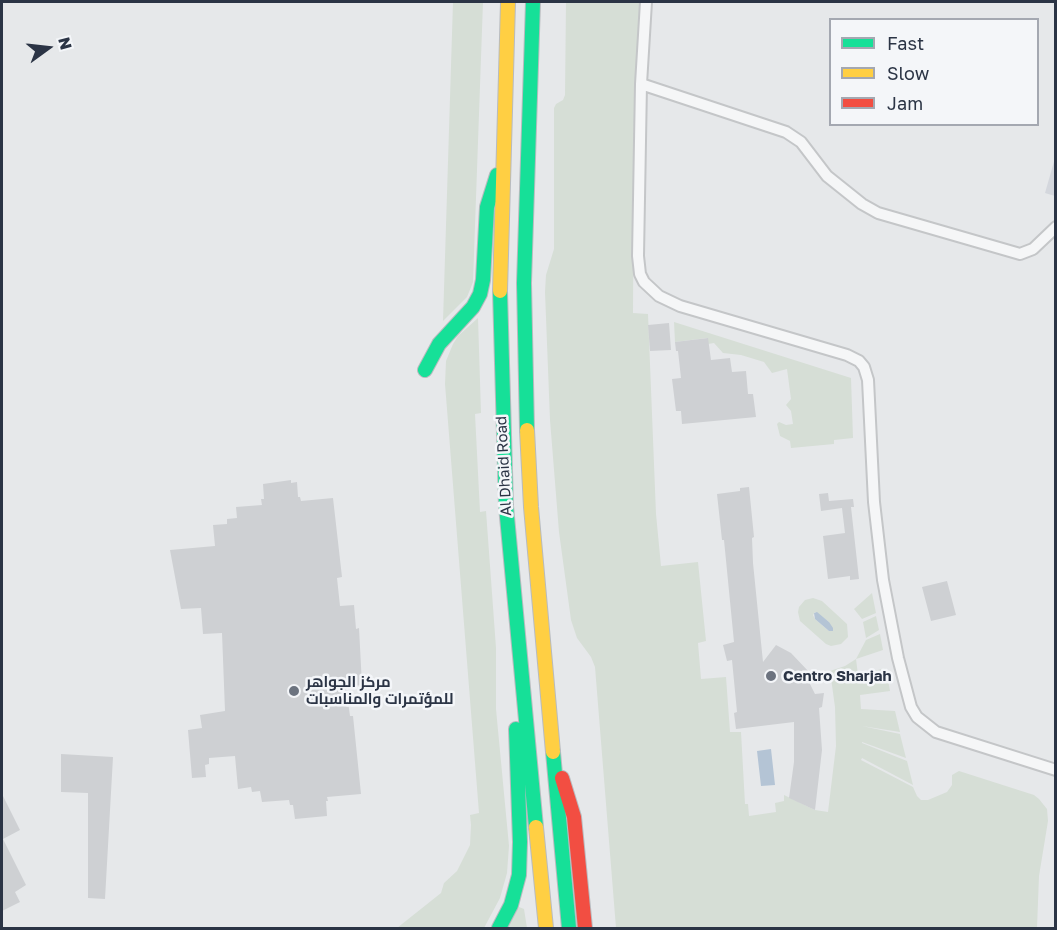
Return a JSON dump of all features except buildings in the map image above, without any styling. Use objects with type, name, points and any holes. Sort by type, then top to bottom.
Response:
[{"type":"highway","name":"Al Dhaid Road","points":[[508,2],[500,285],[501,396],[506,506],[546,928]]},
{"type":"highway","name":"Al Dhaid Road","points":[[533,2],[524,283],[525,384],[531,507],[569,928]]},
{"type":"highway","points":[[425,370],[439,344],[473,307],[480,294],[483,280],[487,207],[493,186],[503,165]]},
{"type":"highway","points":[[499,928],[511,905],[519,875],[516,751],[522,678]]},
{"type":"highway","points":[[553,763],[562,777],[571,803],[585,928]]},
{"type":"street","points":[[646,2],[641,84],[638,256],[640,274],[644,282],[659,296],[680,306],[847,355],[859,361],[864,367],[868,380],[871,462],[882,570],[898,658],[911,707],[926,725],[936,732],[1056,770]]},
{"type":"street","points":[[641,84],[786,132],[801,142],[827,176],[862,204],[878,213],[1020,254],[1033,249],[1056,226]]},
{"type":"shaded area","points":[[453,2],[483,2],[473,282],[467,297],[443,321]]},
{"type":"shaded area","points":[[566,2],[641,2],[634,118],[633,313],[648,314],[656,514],[661,566],[698,562],[706,641],[698,643],[701,679],[726,677],[730,732],[741,732],[745,804],[748,804],[749,816],[776,812],[775,803],[784,801],[784,795],[815,810],[828,812],[836,746],[835,707],[830,671],[856,659],[858,675],[886,668],[890,691],[860,695],[861,709],[895,711],[900,732],[862,726],[900,734],[906,758],[862,743],[907,761],[913,785],[862,758],[861,760],[913,787],[921,800],[928,800],[947,792],[952,785],[952,775],[959,771],[1034,795],[1047,809],[1048,821],[1039,876],[1037,928],[616,928],[595,667],[591,657],[577,638],[571,620],[559,532],[550,420],[545,292],[546,275],[554,249],[554,108],[565,95]]},
{"type":"shaded area","points":[[1055,158],[1055,196],[1045,193]]},
{"type":"shaded area","points":[[478,318],[481,413],[475,414],[480,512],[486,511],[496,648],[496,709],[509,846],[507,873],[500,898],[484,928],[397,928],[441,893],[444,883],[457,871],[470,845],[470,815],[479,813],[445,384],[446,361],[453,344],[458,336]]},
{"type":"shaded area","points":[[674,322],[851,378],[853,438],[834,440],[834,444],[791,448],[790,441],[780,436],[777,424],[779,422],[786,425],[793,424],[791,411],[786,405],[791,399],[787,369],[772,373],[764,362],[741,355],[723,353],[714,343],[708,344],[707,338],[675,342]]},
{"type":"shaded area","points":[[872,593],[876,613],[862,619],[854,609]]},
{"type":"shaded area","points":[[813,598],[822,601],[847,624],[848,637],[841,644],[831,646],[826,644],[800,621],[799,607],[805,600]],"holes":[[[815,612],[829,622],[829,631],[813,615]]]},
{"type":"shaded area","points":[[876,616],[879,630],[866,638],[863,622]]},
{"type":"shaded area","points":[[880,634],[883,650],[856,659],[866,640]]},
{"type":"shaded area","points":[[519,907],[524,909],[527,928],[507,928]]},
{"type":"water","points":[[817,612],[829,622],[833,631],[829,631],[815,619],[814,613]]},
{"type":"water","points":[[771,749],[775,785],[761,786],[757,751]]},
{"type":"traffic: fast","points":[[527,430],[524,283],[533,2]]},
{"type":"traffic: fast","points":[[425,370],[439,344],[473,307],[480,294],[483,280],[487,207],[497,175]]},
{"type":"traffic: fast","points":[[500,291],[506,506],[536,827]]},
{"type":"traffic: fast","points":[[499,928],[511,905],[519,875],[516,729]]},
{"type":"traffic: fast","points":[[553,752],[569,928]]},
{"type":"traffic: slow","points":[[500,291],[508,2]]},
{"type":"traffic: slow","points":[[527,430],[531,507],[553,752]]},
{"type":"traffic: slow","points":[[536,827],[546,928]]},
{"type":"traffic: jam","points":[[562,778],[574,817],[585,928]]},
{"type":"place","name":"Centro Sharjah","points":[[771,676]]},
{"type":"place","name":"مركز الجواهر للمؤتمرات والمناسبات","points":[[294,691]]}]
